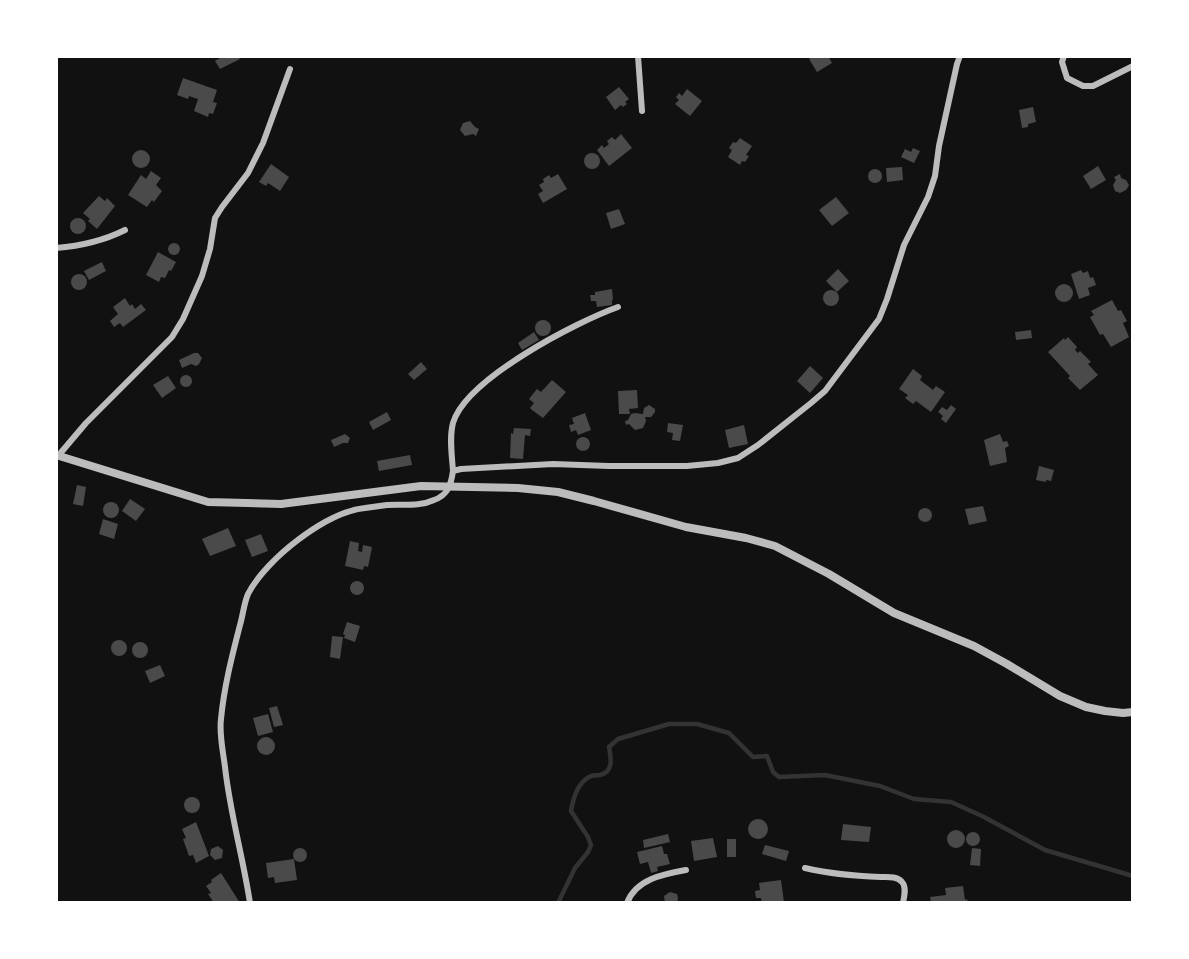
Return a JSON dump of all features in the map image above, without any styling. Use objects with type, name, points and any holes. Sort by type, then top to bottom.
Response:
[{"type":"street","points":[[638,56],[642,111]]},
{"type":"street","points":[[453,471],[553,464],[687,466],[718,463],[738,457],[758,446],[811,403],[825,391],[879,319],[904,245],[928,197],[960,56]]},
{"type":"street","points":[[1064,56],[1062,62],[1067,78],[1083,86],[1093,86],[1133,66]]},
{"type":"street","points":[[290,69],[263,143],[248,173],[215,218],[202,276],[192,303],[172,337],[57,455],[208,502],[281,504],[421,486],[518,488],[558,492],[686,527],[775,546],[894,613],[974,646],[1060,696],[1105,712],[1133,712]]},
{"type":"street","points":[[56,248],[95,242],[125,230]]},
{"type":"street","points":[[250,903],[228,796],[220,722],[225,686],[247,596],[262,573],[287,549],[310,531],[331,520],[362,508],[414,505],[431,502],[443,495],[451,486],[453,424],[459,408],[469,396],[515,360],[572,326],[618,307]]},
{"type":"street","points":[[805,867],[834,874],[892,877],[900,880],[905,888],[904,903]]},
{"type":"street","points":[[627,903],[629,897],[645,882],[657,876],[687,870]]},
{"type":"building","points":[[223,56],[238,56],[240,59],[220,69],[215,61]]},
{"type":"building","points":[[813,56],[828,56],[832,63],[817,72],[809,59]]},
{"type":"building","points":[[183,78],[217,90],[213,102],[217,103],[213,114],[209,113],[208,117],[194,111],[198,99],[177,95]]},
{"type":"building","points":[[619,87],[629,99],[625,102],[627,104],[615,110],[606,97]]},
{"type":"building","points":[[687,89],[702,101],[690,116],[675,104],[679,100],[676,97],[679,93],[682,96]]},
{"type":"building","points":[[1033,107],[1036,122],[1022,128],[1019,110]]},
{"type":"building","points":[[470,121],[479,129],[476,136],[465,136],[460,130],[463,123]]},
{"type":"building","points":[[621,134],[632,148],[609,166],[597,150],[602,145],[604,148],[609,144],[607,141],[612,137],[615,140]]},
{"type":"building","points":[[740,138],[752,146],[746,155],[749,156],[740,165],[728,157],[732,150],[729,148]]},
{"type":"building","points":[[913,148],[920,151],[914,163],[901,157],[905,149],[911,152]]},
{"type":"building","points":[[141,150],[147,153],[150,159],[147,165],[141,168],[135,165],[132,159],[135,153]]},
{"type":"building","points":[[589,153],[595,153],[600,161],[598,167],[589,169],[584,164],[584,158]]},
{"type":"building","points":[[271,164],[289,177],[280,191],[268,183],[266,186],[259,182]]},
{"type":"building","points":[[1098,166],[1106,180],[1091,189],[1083,176]]},
{"type":"building","points":[[902,167],[903,180],[887,182],[886,168]]},
{"type":"building","points":[[872,169],[878,169],[882,176],[878,183],[872,183],[868,179],[868,173]]},
{"type":"building","points":[[151,171],[161,178],[156,185],[162,191],[147,207],[128,195],[141,175],[146,179]]},
{"type":"building","points":[[558,174],[567,189],[543,203],[538,194],[543,191],[539,185],[549,175],[551,178]]},
{"type":"building","points":[[1120,174],[1129,185],[1120,193],[1115,191],[1113,185],[1116,180],[1114,177]]},
{"type":"building","points":[[99,196],[105,201],[107,198],[115,206],[97,229],[83,213]]},
{"type":"building","points":[[836,197],[849,213],[832,226],[819,210]]},
{"type":"building","points":[[619,209],[625,224],[611,229],[606,213]]},
{"type":"building","points":[[78,218],[84,220],[84,232],[78,234],[72,232],[70,226],[72,220]]},
{"type":"building","points":[[169,244],[179,244],[179,254],[169,254]]},
{"type":"building","points":[[158,252],[176,262],[159,282],[146,275]]},
{"type":"building","points":[[102,262],[106,271],[89,280],[84,271]]},
{"type":"building","points":[[838,269],[849,281],[837,292],[826,281]]},
{"type":"building","points":[[1081,270],[1083,273],[1088,271],[1096,285],[1088,288],[1090,295],[1079,299],[1071,274]]},
{"type":"building","points":[[79,274],[85,276],[85,288],[79,290],[73,288],[71,282],[73,276]]},
{"type":"building","points":[[1064,284],[1070,287],[1073,293],[1070,299],[1064,302],[1058,299],[1055,293],[1058,287]]},
{"type":"building","points":[[612,289],[612,305],[597,307],[596,301],[591,301],[590,295],[595,295],[595,292]]},
{"type":"building","points":[[831,290],[837,292],[837,304],[831,306],[825,304],[823,298],[825,292]]},
{"type":"building","points":[[125,298],[135,309],[141,304],[146,310],[123,327],[120,323],[114,327],[110,321],[118,314],[113,307]]},
{"type":"building","points":[[1112,300],[1127,321],[1123,323],[1129,337],[1111,347],[1103,334],[1100,335],[1090,317],[1094,315],[1091,311]]},
{"type":"building","points":[[540,320],[546,320],[551,328],[549,334],[540,336],[535,331],[535,325]]},
{"type":"building","points":[[1031,330],[1032,338],[1016,340],[1015,332]]},
{"type":"building","points":[[534,332],[539,340],[522,350],[518,343]]},
{"type":"building","points":[[1068,337],[1077,347],[1075,350],[1078,353],[1080,351],[1091,362],[1088,364],[1098,375],[1080,390],[1048,352]]},
{"type":"building","points":[[198,353],[202,358],[199,364],[182,368],[179,360]]},
{"type":"building","points":[[421,362],[427,369],[414,380],[408,374]]},
{"type":"building","points":[[810,366],[823,378],[810,393],[797,381]]},
{"type":"building","points":[[913,369],[922,376],[920,380],[933,390],[936,386],[945,392],[931,412],[916,401],[913,404],[905,398],[908,395],[899,389]]},
{"type":"building","points":[[168,376],[176,388],[162,398],[153,385]]},
{"type":"building","points":[[181,376],[191,376],[191,386],[181,386]]},
{"type":"building","points":[[552,380],[566,392],[543,418],[530,408],[534,403],[529,399],[537,389],[541,392]]},
{"type":"building","points":[[637,390],[638,408],[629,409],[630,414],[619,414],[618,391]]},
{"type":"building","points":[[649,405],[655,412],[651,417],[645,417],[643,428],[635,430],[629,424],[626,425],[625,421],[631,414],[643,414],[644,408]]},
{"type":"building","points":[[951,405],[956,409],[946,423],[938,412],[942,407],[947,410]]},
{"type":"building","points":[[387,412],[391,420],[373,430],[369,422]]},
{"type":"building","points":[[585,413],[591,430],[578,435],[576,430],[571,432],[569,425],[574,424],[572,418]]},
{"type":"building","points":[[668,423],[683,425],[680,441],[672,440],[673,433],[667,432]]},
{"type":"building","points":[[744,425],[748,444],[729,448],[725,430]]},
{"type":"building","points":[[514,428],[531,429],[530,436],[525,435],[523,459],[510,458],[511,433],[513,434]]},
{"type":"building","points":[[345,434],[350,438],[348,443],[334,447],[331,440]]},
{"type":"building","points":[[1000,434],[1003,442],[1007,441],[1009,446],[1005,448],[1007,462],[990,466],[984,440]]},
{"type":"building","points":[[583,437],[588,439],[588,449],[583,451],[578,449],[576,444],[578,439]]},
{"type":"building","points":[[410,455],[412,465],[379,471],[377,461]]},
{"type":"building","points":[[1039,466],[1054,470],[1051,481],[1036,480]]},
{"type":"building","points":[[77,485],[86,487],[83,506],[73,504]]},
{"type":"building","points":[[130,499],[145,509],[136,521],[122,511]]},
{"type":"building","points":[[108,502],[114,502],[119,510],[117,516],[108,518],[103,513],[103,507]]},
{"type":"building","points":[[983,506],[987,521],[969,525],[965,509]]},
{"type":"building","points":[[925,508],[930,510],[930,520],[925,522],[920,520],[918,515],[920,510]]},
{"type":"building","points":[[103,519],[118,524],[114,539],[99,534]]},
{"type":"building","points":[[228,528],[236,546],[210,556],[202,539]]},
{"type":"building","points":[[261,534],[268,551],[252,557],[245,540]]},
{"type":"building","points":[[350,541],[359,543],[358,551],[362,552],[363,545],[372,547],[368,567],[364,566],[363,570],[345,566]]},
{"type":"building","points":[[357,581],[362,583],[362,593],[357,595],[352,593],[350,588],[352,583]]},
{"type":"building","points":[[347,622],[360,626],[355,642],[344,638]]},
{"type":"building","points":[[332,636],[343,637],[340,659],[330,657]]},
{"type":"building","points":[[116,640],[122,640],[127,648],[125,654],[116,656],[111,651],[111,645]]},
{"type":"building","points":[[137,642],[143,642],[148,650],[146,656],[137,658],[132,653],[132,647]]},
{"type":"building","points":[[160,665],[165,676],[150,683],[145,671]]},
{"type":"building","points":[[277,706],[283,725],[274,727],[269,708]]},
{"type":"building","points":[[268,714],[273,732],[258,736],[253,718]]},
{"type":"building","points":[[266,737],[272,740],[275,746],[272,752],[266,755],[260,752],[257,746],[260,740]]},
{"type":"building","points":[[189,797],[195,797],[200,805],[198,811],[189,813],[184,808],[184,802]]},
{"type":"building","points":[[758,819],[765,822],[768,829],[765,836],[758,839],[751,836],[748,829],[751,822]]},
{"type":"building","points":[[196,822],[209,856],[196,863],[193,855],[189,856],[182,829]]},
{"type":"building","points":[[843,824],[871,827],[869,842],[841,840]]},
{"type":"building","points":[[956,830],[962,833],[965,839],[962,845],[956,848],[950,845],[947,839],[950,833]]},
{"type":"building","points":[[973,832],[978,834],[978,844],[973,846],[968,844],[966,839],[968,834]]},
{"type":"building","points":[[668,834],[670,842],[644,848],[643,840]]},
{"type":"building","points":[[713,838],[717,857],[694,861],[691,841]]},
{"type":"building","points":[[727,839],[736,839],[736,857],[727,857]]},
{"type":"building","points":[[765,845],[789,851],[786,861],[762,854]]},
{"type":"building","points":[[218,846],[223,850],[222,858],[215,860],[210,855],[211,849]]},
{"type":"building","points":[[662,846],[670,864],[657,867],[658,871],[651,873],[648,862],[640,864],[637,852]]},
{"type":"building","points":[[297,848],[303,848],[307,855],[303,862],[297,862],[293,858],[293,852]]},
{"type":"building","points":[[972,848],[981,849],[980,866],[970,865]]},
{"type":"building","points":[[294,859],[297,880],[275,883],[274,877],[268,878],[266,863]]},
{"type":"building","points":[[221,873],[240,903],[214,903],[208,894],[211,893],[206,886]]},
{"type":"building","points":[[781,880],[784,902],[762,903],[761,898],[756,898],[755,891],[760,890],[759,883]]},
{"type":"building","points":[[963,886],[968,903],[931,903],[930,897],[946,895],[945,888]]},
{"type":"building","points":[[670,892],[677,894],[677,903],[665,903],[664,896]]},
{"type":"waterway","points":[[558,903],[575,868],[591,845],[571,811],[579,787],[589,777],[608,771],[609,747],[618,739],[669,724],[697,724],[729,733],[753,757],[767,756],[773,772],[779,777],[825,775],[880,786],[914,799],[951,802],[1045,850],[1133,876]]}]
